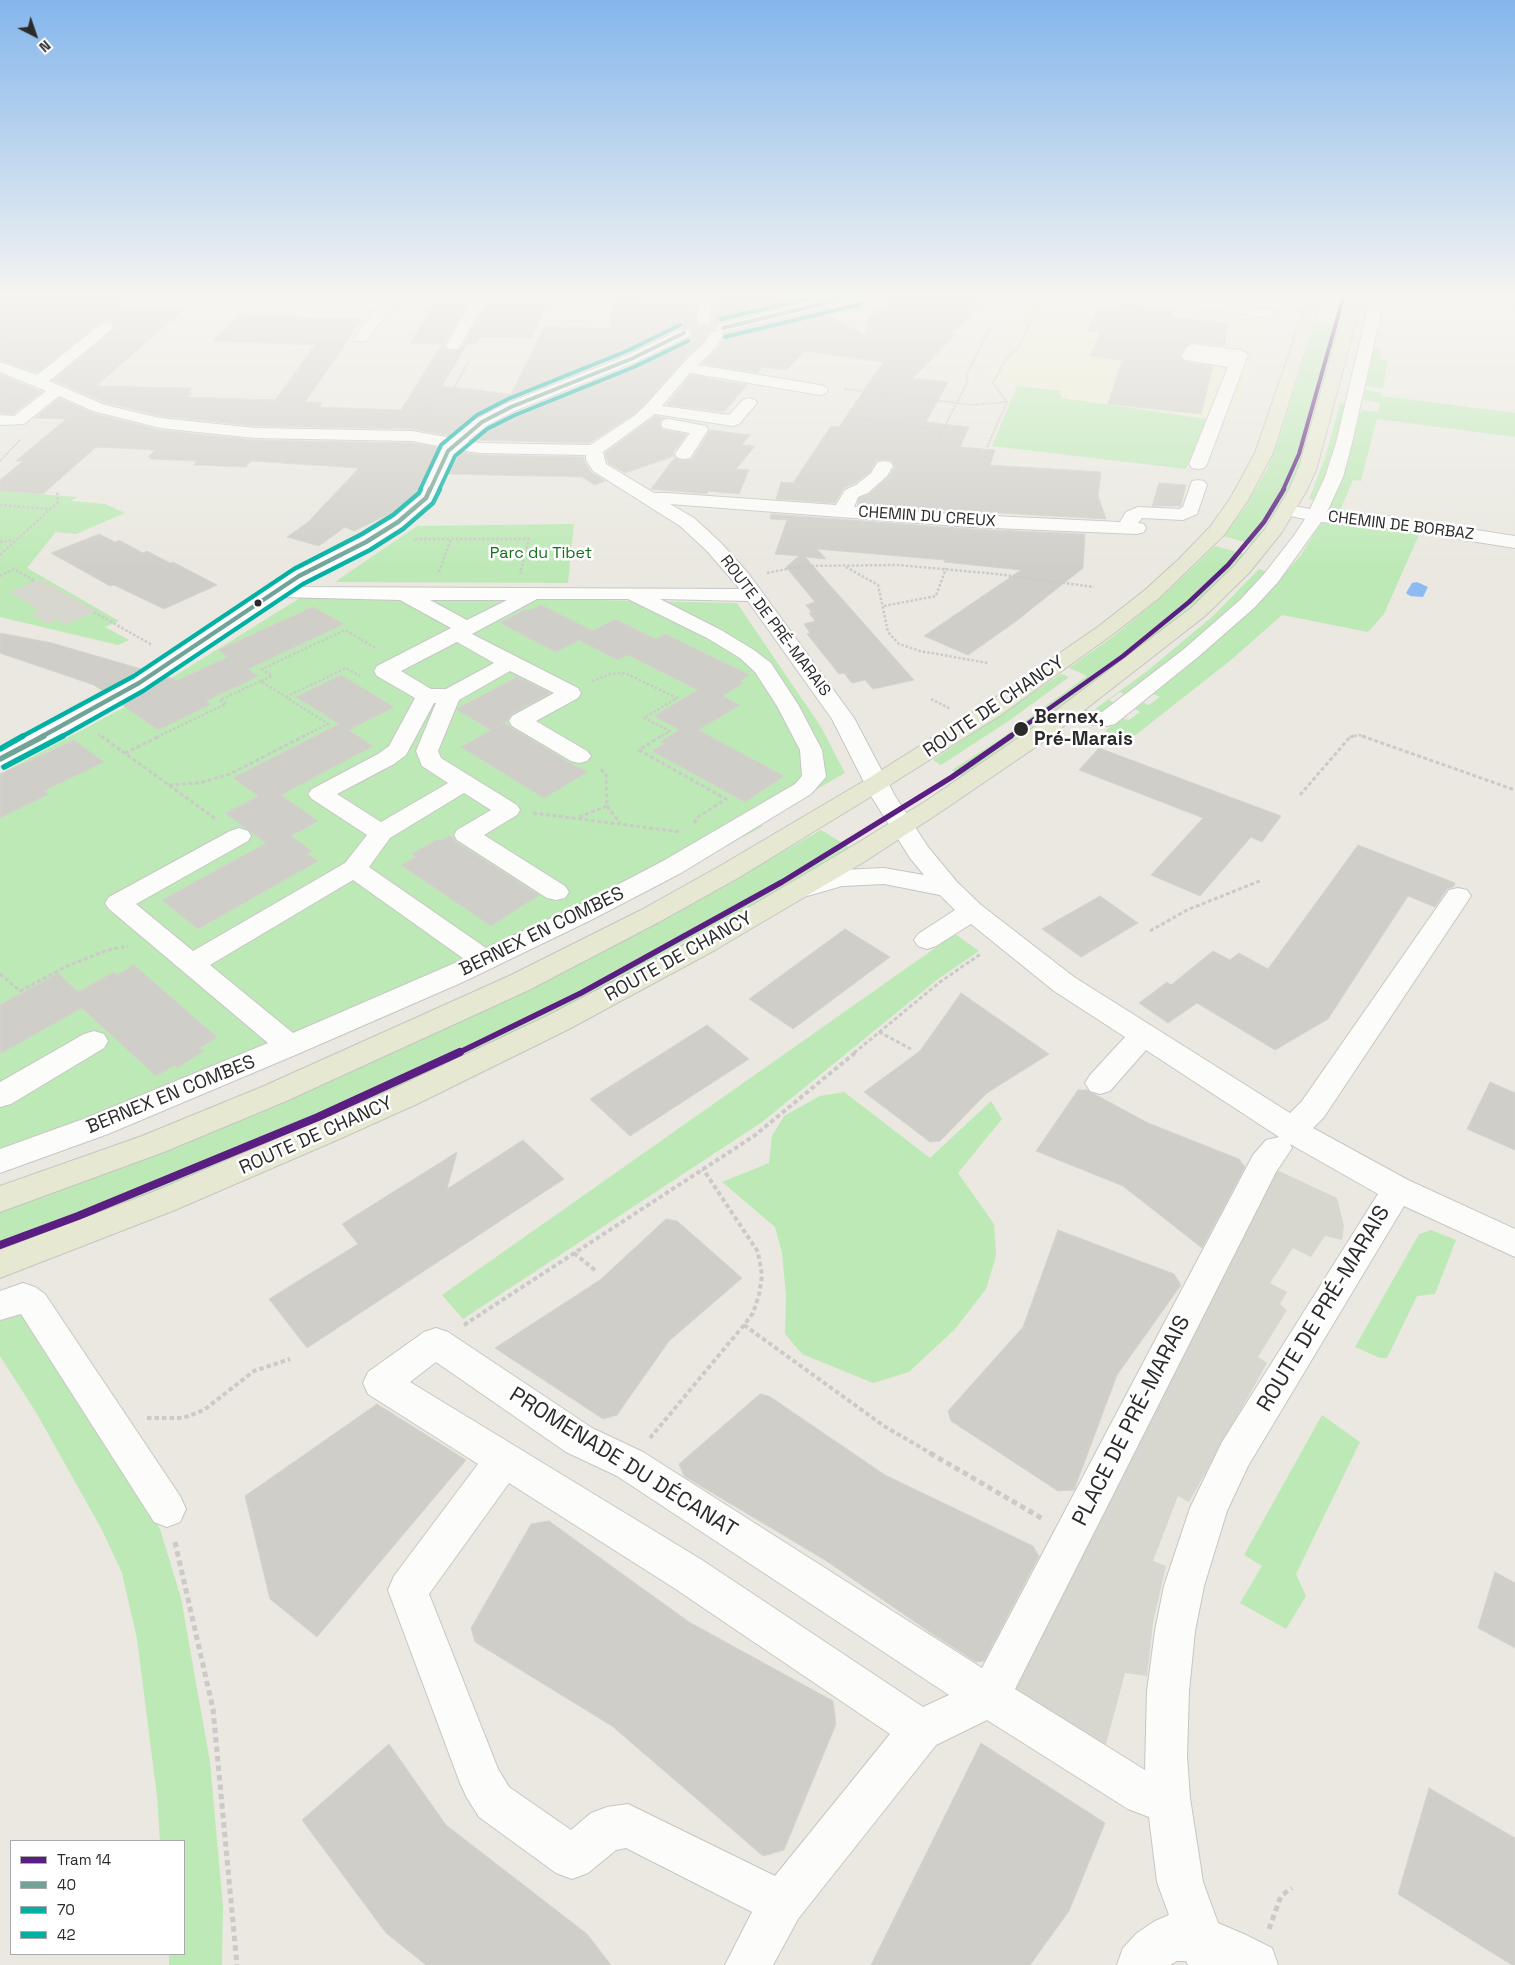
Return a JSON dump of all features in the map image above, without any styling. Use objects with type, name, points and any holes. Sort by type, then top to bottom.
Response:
[{"type":"main road","name":"ROUTE DE CHANCY","points":[[0,1199],[152,1144],[274,1094],[510,987],[650,916],[877,783],[994,709],[1106,630],[1152,594],[1209,541],[1239,500],[1264,453],[1286,387]]},
{"type":"main road","name":"ROUTE DE CHANCY","points":[[0,1264],[164,1201],[415,1092],[623,989],[706,944],[902,826],[1038,735],[1160,643],[1198,612],[1242,569],[1272,532],[1298,490],[1315,446],[1331,387]]},
{"type":"street","points":[[53,387],[116,414],[160,423],[255,433],[412,436],[485,448],[594,450],[646,415],[671,387]]},
{"type":"street","points":[[5,750],[139,683],[310,570],[378,535],[410,514],[426,498],[444,459],[454,444],[482,422],[500,412],[563,387]]},
{"type":"street","points":[[800,387],[820,390]]},
{"type":"street","points":[[1198,464],[1225,387]]},
{"type":"street","points":[[1085,718],[1107,719],[1164,676],[1226,624],[1280,567],[1316,516],[1334,478],[1357,387]]},
{"type":"street","points":[[0,420],[18,421],[58,389]]},
{"type":"street","points":[[646,415],[733,421],[749,403]]},
{"type":"street","points":[[646,415],[728,428]]},
{"type":"street","points":[[646,415],[700,430],[684,454]]},
{"type":"street","name":"ROUTE DE PRÉ-MARAIS","points":[[594,450],[595,460],[599,468],[674,513],[714,547],[741,577],[843,718],[877,783],[927,864],[972,911],[1064,984],[1144,1036],[1284,1139],[1344,1161],[1397,1189],[1235,1454],[1209,1508],[1184,1586],[1175,1631],[1167,1710],[1166,1756],[1168,1798],[1180,1882],[1206,1952]]},
{"type":"street","points":[[843,510],[851,494],[878,476],[884,466]]},
{"type":"street","name":"CHEMIN DU CREUX","points":[[652,499],[666,498],[843,510],[971,521],[1132,528],[1132,516],[1138,512],[1183,515],[1191,510],[1198,485]]},
{"type":"street","name":"CHEMIN DU CREUX","points":[[674,513],[717,502]]},
{"type":"street","name":"CHEMIN DE BORBAZ","points":[[1287,510],[1316,516],[1387,522],[1515,542]]},
{"type":"street","name":"BERNEX EN COMBES","points":[[277,591],[404,594],[632,593],[754,595]]},
{"type":"street","name":"BERNEX EN COMBES","points":[[0,1161],[97,1126],[152,1090],[290,1046],[453,975],[584,913],[654,876],[747,811],[803,790],[814,777],[811,750],[805,736],[764,668],[747,654],[714,634],[632,593]]},
{"type":"street","points":[[404,594],[510,663],[570,693]]},
{"type":"street","points":[[385,671],[462,631],[524,594]]},
{"type":"street","points":[[385,671],[427,696],[450,696],[510,663]]},
{"type":"street","points":[[570,693],[520,721],[580,756]]},
{"type":"street","points":[[381,833],[320,794],[386,759],[398,750],[427,696]]},
{"type":"street","points":[[450,696],[427,751],[430,761],[508,810],[466,835],[556,892]]},
{"type":"street","points":[[192,963],[354,869],[381,833],[464,783]]},
{"type":"street","points":[[239,836],[118,903],[290,1046]]},
{"type":"street","points":[[354,869],[483,960]]},
{"type":"street","points":[[796,891],[841,878],[884,876],[948,888]]},
{"type":"street","name":"PLACE DE PRÉ-MARAIS","points":[[990,1697],[1264,1164],[1284,1139],[1313,1109],[1458,896]]},
{"type":"street","points":[[926,940],[972,911]]},
{"type":"street","points":[[1100,1083],[1127,1051],[1144,1036]]},
{"type":"street","points":[[0,1096],[94,1041]]},
{"type":"street","points":[[1397,1189],[1515,1244]]},
{"type":"street","points":[[12,1301],[32,1304],[167,1509]]},
{"type":"street","points":[[436,1342],[381,1383],[688,1574],[921,1730]]},
{"type":"street","name":"PROMENADE DU DÉCANAT","points":[[436,1342],[578,1440],[630,1464],[1143,1794],[1168,1798]]},
{"type":"street","points":[[504,1458],[408,1590],[486,1789],[494,1802],[572,1857],[607,1830],[628,1826],[782,1903]]},
{"type":"street","points":[[748,1965],[782,1903],[921,1730],[990,1697]]},
{"type":"street","points":[[1140,1965],[1152,1950],[1171,1938],[1206,1952],[1230,1950],[1261,1951]]},
{"type":"path","points":[[422,413],[432,397],[453,390],[455,387]]},
{"type":"path","points":[[938,439],[965,387]]},
{"type":"path","points":[[996,387],[1007,402]]},
{"type":"path","points":[[845,389],[974,405],[1007,402]]},
{"type":"path","points":[[988,447],[1007,402]]},
{"type":"path","points":[[846,417],[943,430]]},
{"type":"path","points":[[0,555],[58,502],[57,492]]},
{"type":"path","points":[[0,505],[50,509]]},
{"type":"path","points":[[408,539],[528,540],[524,594]]},
{"type":"path","points":[[447,574],[438,574],[451,539]]},
{"type":"path","points":[[0,542],[15,540]]},
{"type":"path","points":[[741,577],[802,566],[898,565],[946,568],[1094,587]]},
{"type":"path","points":[[845,566],[878,585],[888,632],[899,644],[920,651],[988,663]]},
{"type":"path","points":[[884,606],[936,596],[946,568]]},
{"type":"path","points":[[0,576],[14,569],[35,581]]},
{"type":"path","points":[[94,612],[158,648]]},
{"type":"path","points":[[125,753],[226,704],[220,700],[272,676],[262,669],[345,630],[376,648]]},
{"type":"path","points":[[285,697],[346,668],[366,679],[385,671]]},
{"type":"path","points":[[570,693],[610,674],[625,673],[677,698],[644,718],[670,732],[639,750],[726,799],[693,823]]},
{"type":"path","points":[[169,785],[199,783],[230,774],[328,724],[261,682]]},
{"type":"path","points":[[931,699],[958,712]]},
{"type":"path","points":[[95,731],[239,836]]},
{"type":"path","points":[[1300,795],[1350,737],[1359,735],[1515,790]]},
{"type":"path","points":[[580,756],[599,766],[606,775],[606,806],[621,824]]},
{"type":"path","points":[[578,817],[606,806]]},
{"type":"path","points":[[508,810],[578,817],[675,831]]},
{"type":"path","points":[[1150,931],[1187,910],[1262,880]]},
{"type":"path","points":[[0,974],[20,991],[67,966],[108,950],[163,939]]},
{"type":"path","points":[[436,1342],[754,1136],[940,982],[987,950]]},
{"type":"path","points":[[879,1032],[911,1050]]},
{"type":"path","points":[[630,1464],[744,1325],[753,1313],[759,1295],[762,1275],[758,1252],[703,1169]]},
{"type":"path","points":[[574,1253],[596,1271]]},
{"type":"path","points":[[744,1325],[884,1426],[1073,1535]]},
{"type":"path","points":[[112,1424],[127,1418],[183,1418],[204,1410],[254,1370],[290,1359]]},
{"type":"path","points":[[167,1509],[213,1709],[237,1965]]},
{"type":"path","points":[[1261,1951],[1281,1896],[1292,1888]]},
{"type":"shaded area","points":[[1025,387],[1244,387],[1228,420],[1062,398],[1060,391]]},
{"type":"shaded area","points":[[40,579],[96,611],[66,625],[58,620],[48,624],[31,614],[40,610],[9,592]]},
{"type":"shaded area","points":[[1264,1164],[1337,1198],[1344,1226],[1342,1240],[1325,1236],[1311,1257],[1293,1248],[1270,1283],[1287,1292],[1280,1304],[1287,1310],[1258,1357],[1267,1363],[1189,1502],[1178,1496],[1153,1561],[1166,1566],[1153,1623],[1147,1676],[1125,1673],[1105,1748],[998,1680]]},
{"type":"green space","points":[[1017,387],[1060,391],[1062,398],[1207,419],[1186,469],[992,446]]},
{"type":"green space","points":[[1296,387],[1323,387],[1310,433],[1294,479],[1281,502],[1252,544],[1223,536],[1245,507],[1267,469],[1278,442]]},
{"type":"green space","points":[[1366,390],[1382,393],[1382,396],[1515,413],[1515,437],[1377,419],[1361,481],[1353,480],[1341,508],[1353,516],[1327,514],[1344,474],[1361,410],[1378,412],[1380,403],[1363,400]]},
{"type":"green space","points":[[1340,403],[1346,404],[1329,467],[1315,500],[1309,499],[1325,458]]},
{"type":"green space","points":[[0,491],[77,497],[72,501],[105,504],[125,513],[76,534],[56,532],[27,568],[119,621],[105,627],[129,640],[118,645],[0,617]]},
{"type":"green space","points":[[1322,521],[1421,530],[1384,614],[1368,632],[1282,615],[1231,660],[1128,741],[1105,731],[1122,718],[1129,720],[1140,712],[1135,709],[1143,703],[1149,705],[1160,697],[1153,694],[1215,643],[1260,601],[1301,555]]},
{"type":"green space","name":"Parc du Tibet","points":[[574,524],[568,583],[335,582],[417,526]]},
{"type":"green space","points":[[1215,546],[1244,554],[1198,600],[1132,654],[962,776],[952,770],[999,740],[1087,676],[1069,668],[1115,635],[1166,593]]},
{"type":"green space","points":[[1259,569],[1267,572],[1243,597],[1174,658],[1126,695],[1120,692],[1109,700],[1115,703],[1103,712],[1095,709],[1146,672],[1213,616]]},
{"type":"green space","points":[[300,598],[551,599],[737,603],[821,727],[845,773],[758,823],[763,826],[627,900],[397,1012],[280,1062],[124,1123],[0,1168],[0,774],[123,708]]},
{"type":"green space","points":[[1061,674],[1069,677],[1010,720],[941,765],[933,760]]},
{"type":"green space","points":[[821,830],[849,847],[751,905],[587,995],[389,1091],[185,1179],[0,1251],[0,1212],[146,1157],[658,923]]},
{"type":"green space","points":[[955,934],[979,951],[938,979],[762,1122],[463,1319],[442,1295]]},
{"type":"green space","points":[[844,1092],[930,1158],[991,1101],[1002,1119],[958,1173],[994,1224],[996,1256],[986,1289],[955,1329],[909,1372],[873,1383],[802,1354],[785,1334],[786,1295],[782,1253],[775,1227],[722,1182],[769,1163],[772,1136],[784,1116],[820,1096]]},
{"type":"green space","points":[[1431,1230],[1456,1240],[1435,1294],[1417,1296],[1387,1358],[1380,1358],[1355,1347],[1419,1234]]},
{"type":"green space","points":[[27,1311],[160,1529],[181,1598],[210,1762],[223,1907],[222,1965],[169,1965],[169,1955],[185,1955],[185,1840],[160,1840],[157,1796],[137,1639],[122,1573],[102,1530],[37,1414],[0,1356],[0,1321]]},
{"type":"green space","points":[[1322,1415],[1360,1442],[1296,1574],[1306,1596],[1286,1629],[1240,1603],[1262,1566],[1244,1555]]},
{"type":"water","points":[[1417,582],[1428,587],[1423,597],[1410,596],[1406,593],[1412,583]]},
{"type":"building","points":[[0,387],[30,387],[42,392],[13,414],[0,413]]},
{"type":"building","points":[[68,387],[192,388],[188,393],[192,393],[188,397],[275,400],[285,387],[316,387],[305,402],[322,402],[319,407],[401,410],[415,387],[448,387],[511,394],[515,387],[543,387],[504,402],[475,418],[452,436],[412,429],[255,426],[160,416],[106,403]]},
{"type":"building","points":[[581,387],[660,387],[633,415],[589,443],[472,440],[489,427],[518,412]]},
{"type":"building","points":[[681,387],[746,387],[724,412],[666,405]]},
{"type":"building","points":[[866,387],[945,387],[926,422],[969,427],[960,447],[995,450],[990,465],[1101,472],[1098,496],[1106,519],[857,505],[859,498],[869,494],[888,477],[895,467],[892,461],[884,459],[876,461],[870,472],[855,483],[844,488],[835,503],[776,499],[781,482],[793,483],[831,426],[839,427]]},
{"type":"building","points":[[1114,387],[1208,387],[1201,414],[1108,404]]},
{"type":"building","points":[[59,398],[93,413],[160,430],[255,440],[412,443],[440,448],[419,490],[391,513],[354,531],[345,527],[319,546],[287,537],[308,522],[359,468],[251,461],[246,467],[194,465],[196,461],[150,459],[152,457],[148,457],[155,450],[96,447],[43,494],[0,491],[0,480],[23,461],[16,461],[66,419],[35,418]]},
{"type":"building","points":[[655,416],[666,418],[661,419],[659,423],[663,430],[687,434],[673,453],[674,456],[625,473],[608,463],[605,453]]},
{"type":"building","points":[[710,430],[750,435],[742,445],[755,446],[736,469],[749,470],[739,494],[708,491],[707,494],[651,489],[675,457],[684,461],[692,459]]},
{"type":"building","points":[[460,452],[479,455],[584,457],[584,461],[591,472],[605,481],[595,485],[582,477],[448,474]]},
{"type":"building","points":[[1159,483],[1186,485],[1181,506],[1152,506]]},
{"type":"building","points":[[771,514],[971,529],[1085,534],[1083,568],[1015,622],[968,655],[924,636],[1021,570],[944,562],[945,560],[817,549],[826,559],[805,557],[914,680],[873,689],[865,680],[852,683],[844,673],[839,674],[807,634],[810,633],[804,624],[815,621],[806,605],[815,602],[786,567],[799,556],[775,554],[787,520],[770,519]]},
{"type":"building","points":[[99,534],[115,542],[119,540],[143,553],[147,551],[170,563],[173,562],[217,585],[164,609],[114,585],[110,586],[51,553]]},
{"type":"building","points":[[541,605],[593,631],[615,619],[655,639],[665,634],[750,675],[740,681],[743,683],[722,696],[740,705],[698,730],[784,776],[745,802],[652,751],[664,744],[660,742],[679,730],[654,716],[698,690],[628,655],[618,660],[579,640],[556,652],[500,623],[526,609],[529,611]]},
{"type":"building","points":[[313,607],[344,624],[248,669],[258,676],[206,701],[211,704],[158,730],[122,705],[167,677],[178,680],[228,657],[218,650]]},
{"type":"building","points":[[0,633],[52,643],[141,669],[103,691],[94,685],[0,653]]},
{"type":"building","points":[[341,675],[394,707],[349,730],[342,726],[373,746],[281,795],[318,821],[291,836],[312,851],[307,854],[318,861],[198,929],[162,900],[266,843],[225,813],[259,796],[233,778],[339,724],[296,697]]},
{"type":"building","points":[[517,677],[550,693],[511,714],[507,721],[491,730],[457,710],[458,708]]},
{"type":"building","points":[[504,723],[588,772],[544,798],[461,747]]},
{"type":"building","points":[[74,740],[104,762],[44,791],[49,794],[0,818],[0,774]]},
{"type":"building","points":[[1099,748],[1281,816],[1262,842],[1251,837],[1200,896],[1151,875],[1203,818],[1079,770]]},
{"type":"building","points":[[450,836],[456,842],[539,895],[491,926],[401,865],[416,857],[412,854],[438,839],[441,841]]},
{"type":"building","points":[[1358,845],[1455,883],[1453,887],[1447,889],[1435,907],[1408,896],[1328,1019],[1275,1050],[1197,1003],[1168,1023],[1139,1003],[1167,982],[1171,985],[1213,951],[1230,960],[1239,953],[1268,969]]},
{"type":"building","points":[[1100,896],[1138,923],[1081,957],[1042,929]]},
{"type":"building","points":[[845,929],[890,957],[793,1029],[749,999]]},
{"type":"building","points":[[134,965],[217,1037],[200,1048],[204,1051],[177,1068],[175,1065],[156,1076],[82,1008],[0,1054],[0,1005],[58,973],[78,992],[114,972],[117,975]]},
{"type":"building","points":[[961,993],[1049,1054],[987,1093],[940,1141],[930,1142],[864,1092],[920,1051]]},
{"type":"building","points":[[707,1025],[749,1059],[630,1136],[590,1099]]},
{"type":"building","points":[[1490,1082],[1515,1093],[1515,1150],[1467,1129]]},
{"type":"building","points":[[1078,1090],[1087,1090],[1148,1123],[1239,1159],[1245,1167],[1202,1248],[1123,1186],[1036,1151]]},
{"type":"building","points":[[523,1140],[564,1179],[307,1348],[269,1299],[358,1244],[342,1224],[457,1152],[447,1189]]},
{"type":"building","points":[[666,1219],[677,1221],[742,1278],[669,1341],[617,1415],[603,1419],[495,1348],[600,1280]]},
{"type":"building","points":[[1058,1230],[1174,1274],[1181,1285],[1117,1375],[1074,1490],[1058,1491],[951,1421],[948,1411],[1023,1327]]},
{"type":"building","points":[[760,1394],[769,1396],[885,1475],[1033,1546],[1039,1556],[984,1661],[976,1662],[825,1560],[684,1476],[679,1464]]},
{"type":"building","points":[[377,1404],[466,1460],[317,1637],[270,1599],[245,1496]]},
{"type":"building","points":[[549,1521],[689,1622],[833,1701],[836,1724],[784,1850],[763,1856],[612,1726],[475,1642],[471,1628],[531,1524]]},
{"type":"building","points":[[1495,1572],[1515,1583],[1515,1648],[1478,1628]]},
{"type":"building","points":[[981,1743],[1105,1823],[1069,1911],[1030,1965],[871,1965]]},
{"type":"building","points":[[389,1744],[446,1825],[587,1934],[611,1965],[426,1965],[386,1933],[302,1820]]},
{"type":"building","points":[[1429,1788],[1515,1838],[1515,1965],[1512,1965],[1398,1894]]},
{"type":"tram line","name":"14","points":[[0,1245],[78,1216],[318,1117],[412,1075],[581,993],[782,882],[952,777],[1123,656],[1189,602],[1228,565],[1264,522],[1284,488],[1299,454],[1318,387]]},
{"type":"transit line","name":"42","points":[[0,749],[134,676],[294,569],[362,534],[393,515],[419,493],[441,445],[477,415],[508,399],[538,387]]},
{"type":"transit line","name":"40","points":[[0,759],[69,723],[139,683],[299,576],[366,542],[398,522],[426,498],[448,451],[482,422],[511,407],[562,387]]},
{"type":"transit line","name":"70","points":[[4,767],[73,731],[143,691],[303,584],[370,550],[403,529],[433,503],[455,456],[487,429],[515,415],[585,387]]},
{"type":"place","name":"Bernex, Pré-Marais","points":[[1021,729]]}]
